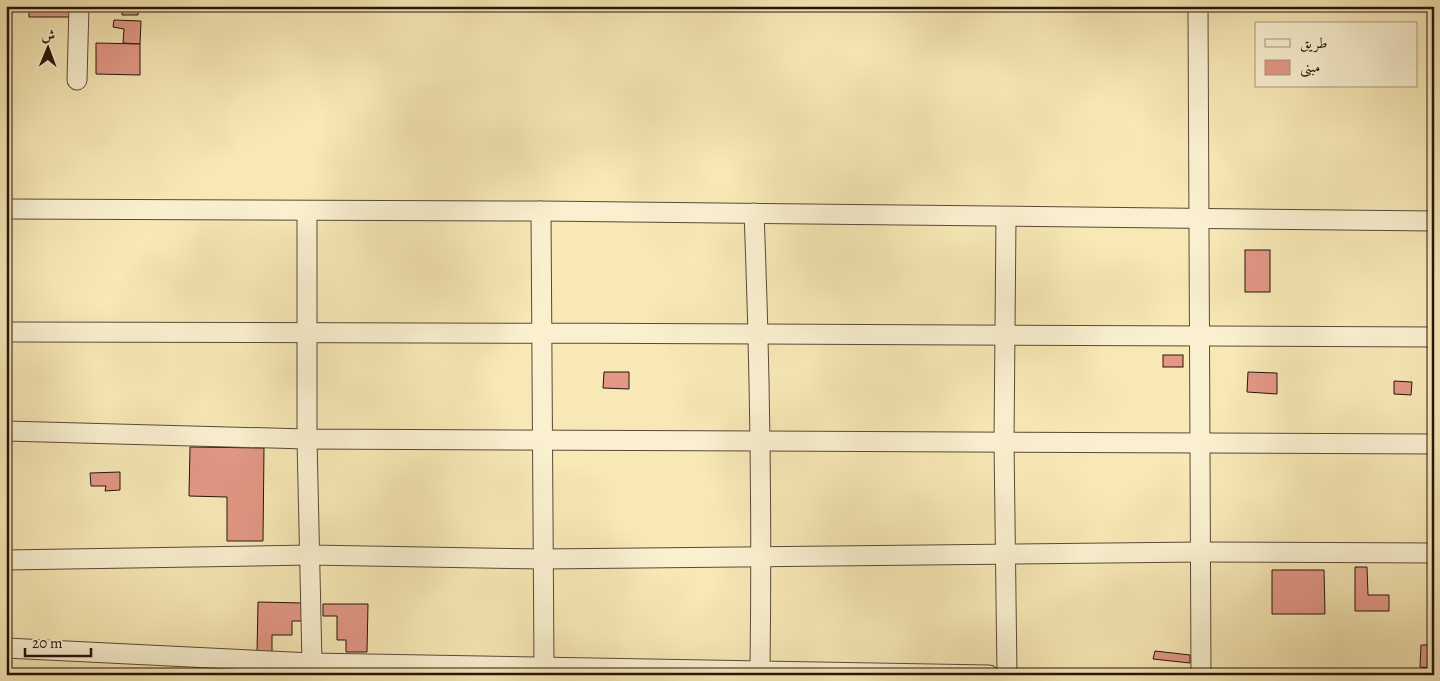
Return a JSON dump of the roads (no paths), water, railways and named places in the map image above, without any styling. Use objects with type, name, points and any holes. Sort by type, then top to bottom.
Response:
[{"type":"street","points":[[77,80],[79,6]]},
{"type":"street","points":[[1198,6],[1201,675]]},
{"type":"street","points":[[6,209],[541,211],[1434,221]]},
{"type":"street","points":[[307,211],[307,439],[312,663]]},
{"type":"street","points":[[541,211],[544,667]]},
{"type":"street","points":[[754,213],[760,441],[760,670]]},
{"type":"street","points":[[1006,217],[1004,442],[1007,675]]},
{"type":"street","points":[[6,332],[307,334],[1004,332],[1434,337]]},
{"type":"street","points":[[6,431],[307,439],[1434,444]]},
{"type":"street","points":[[6,560],[310,556],[543,559],[1005,556],[1200,552],[1434,553]]},
{"type":"street","points":[[6,648],[312,663],[989,675]]}]
